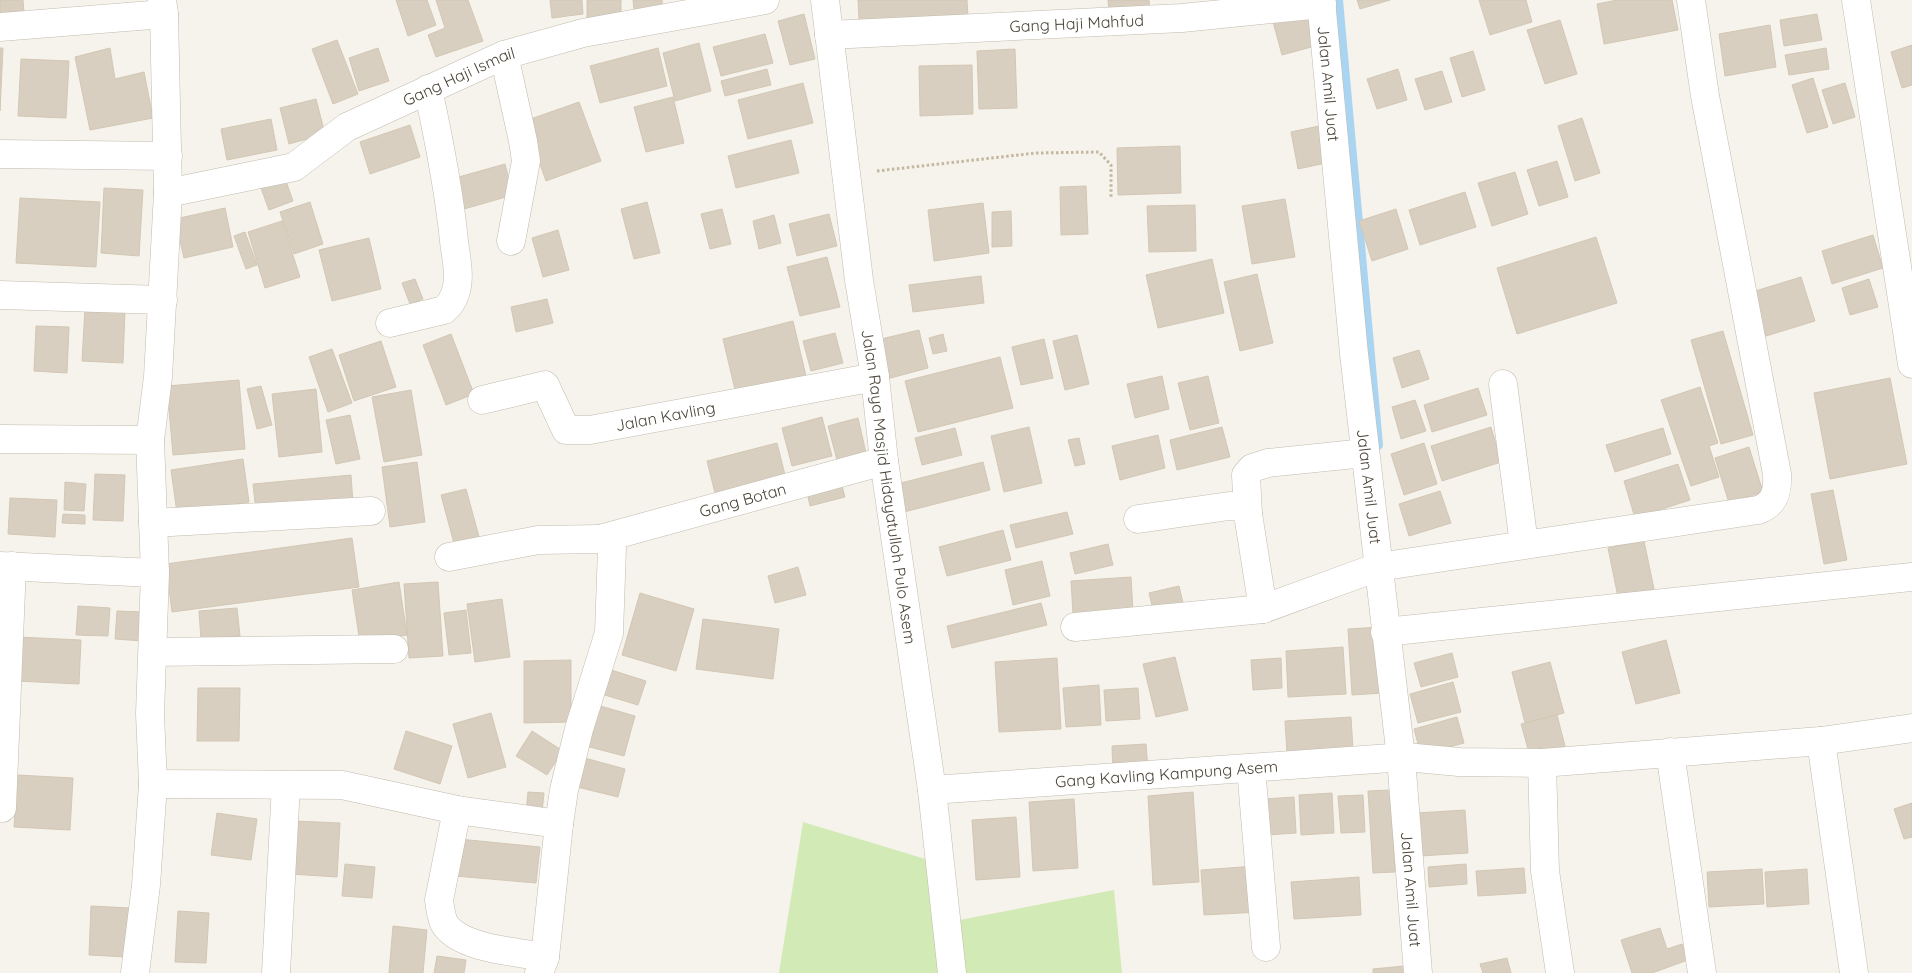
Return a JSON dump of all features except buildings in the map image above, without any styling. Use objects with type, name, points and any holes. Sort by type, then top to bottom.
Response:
[{"type":"street","name":"Gang Haji Ismail","points":[[168,193],[294,167],[347,127],[504,55],[583,33],[765,0]]},
{"type":"street","name":"Jalan Raya Masjid Hidayatulloh Pulo Asem","points":[[825,0],[860,280],[875,377],[884,461],[932,790],[952,973]]},
{"type":"street","points":[[1075,627],[1263,609],[1386,566],[1758,510],[1771,502],[1776,491],[1777,474],[1705,96],[1691,0]]},
{"type":"street","points":[[1856,0],[1912,364]]},
{"type":"street","name":"Gang Haji Mahfud","points":[[829,35],[1182,18],[1321,2]]},
{"type":"street","name":"Jalan Amil Juat","points":[[1321,2],[1365,453],[1386,566],[1393,631],[1405,758],[1418,973]]},
{"type":"street","points":[[0,27],[163,7],[168,193],[158,377],[150,440],[155,572],[150,714],[153,784],[146,885],[135,973]]},
{"type":"street","points":[[504,55],[526,161],[511,242]]},
{"type":"street","points":[[390,323],[444,310],[449,306],[455,294],[458,268],[451,209],[444,163],[428,90]]},
{"type":"street","points":[[0,154],[168,156]]},
{"type":"street","points":[[0,295],[163,300]]},
{"type":"street","name":"Jalan Kavling","points":[[482,400],[544,385],[566,430],[590,430],[875,377]]},
{"type":"street","points":[[1503,384],[1524,544]]},
{"type":"street","points":[[0,439],[150,440]]},
{"type":"street","points":[[1263,609],[1248,514],[1246,475],[1252,468],[1268,463],[1365,453]]},
{"type":"street","name":"Gang Botan","points":[[449,556],[538,540],[600,539],[884,461]]},
{"type":"street","points":[[1138,519],[1229,506],[1241,507],[1248,514]]},
{"type":"street","points":[[152,523],[371,511]]},
{"type":"street","points":[[457,810],[439,900],[445,924],[451,931],[471,942],[542,965],[564,790],[579,729],[609,633],[613,551],[608,542],[600,539]]},
{"type":"street","points":[[2,808],[6,566],[155,572]]},
{"type":"street","points":[[1393,631],[1912,577]]},
{"type":"street","points":[[153,652],[394,649]]},
{"type":"street","name":"Gang Kavling Kampung Asem","points":[[932,790],[1405,758],[1460,762],[1542,763],[1821,741],[1912,728]]},
{"type":"street","points":[[1821,741],[1854,973]]},
{"type":"street","points":[[1670,752],[1702,973]]},
{"type":"street","points":[[1542,763],[1545,871],[1560,973]]},
{"type":"street","points":[[1251,768],[1266,947]]},
{"type":"street","points":[[153,784],[354,786],[457,810],[559,824]]},
{"type":"street","points":[[276,973],[286,784]]},
{"type":"path","points":[[847,175],[1036,153],[1099,152],[1111,165],[1111,198]]},
{"type":"green space","points":[[803,822],[932,861],[934,925],[1114,890],[1122,973],[779,973]]},
{"type":"waterway","points":[[1338,0],[1378,445]]}]
